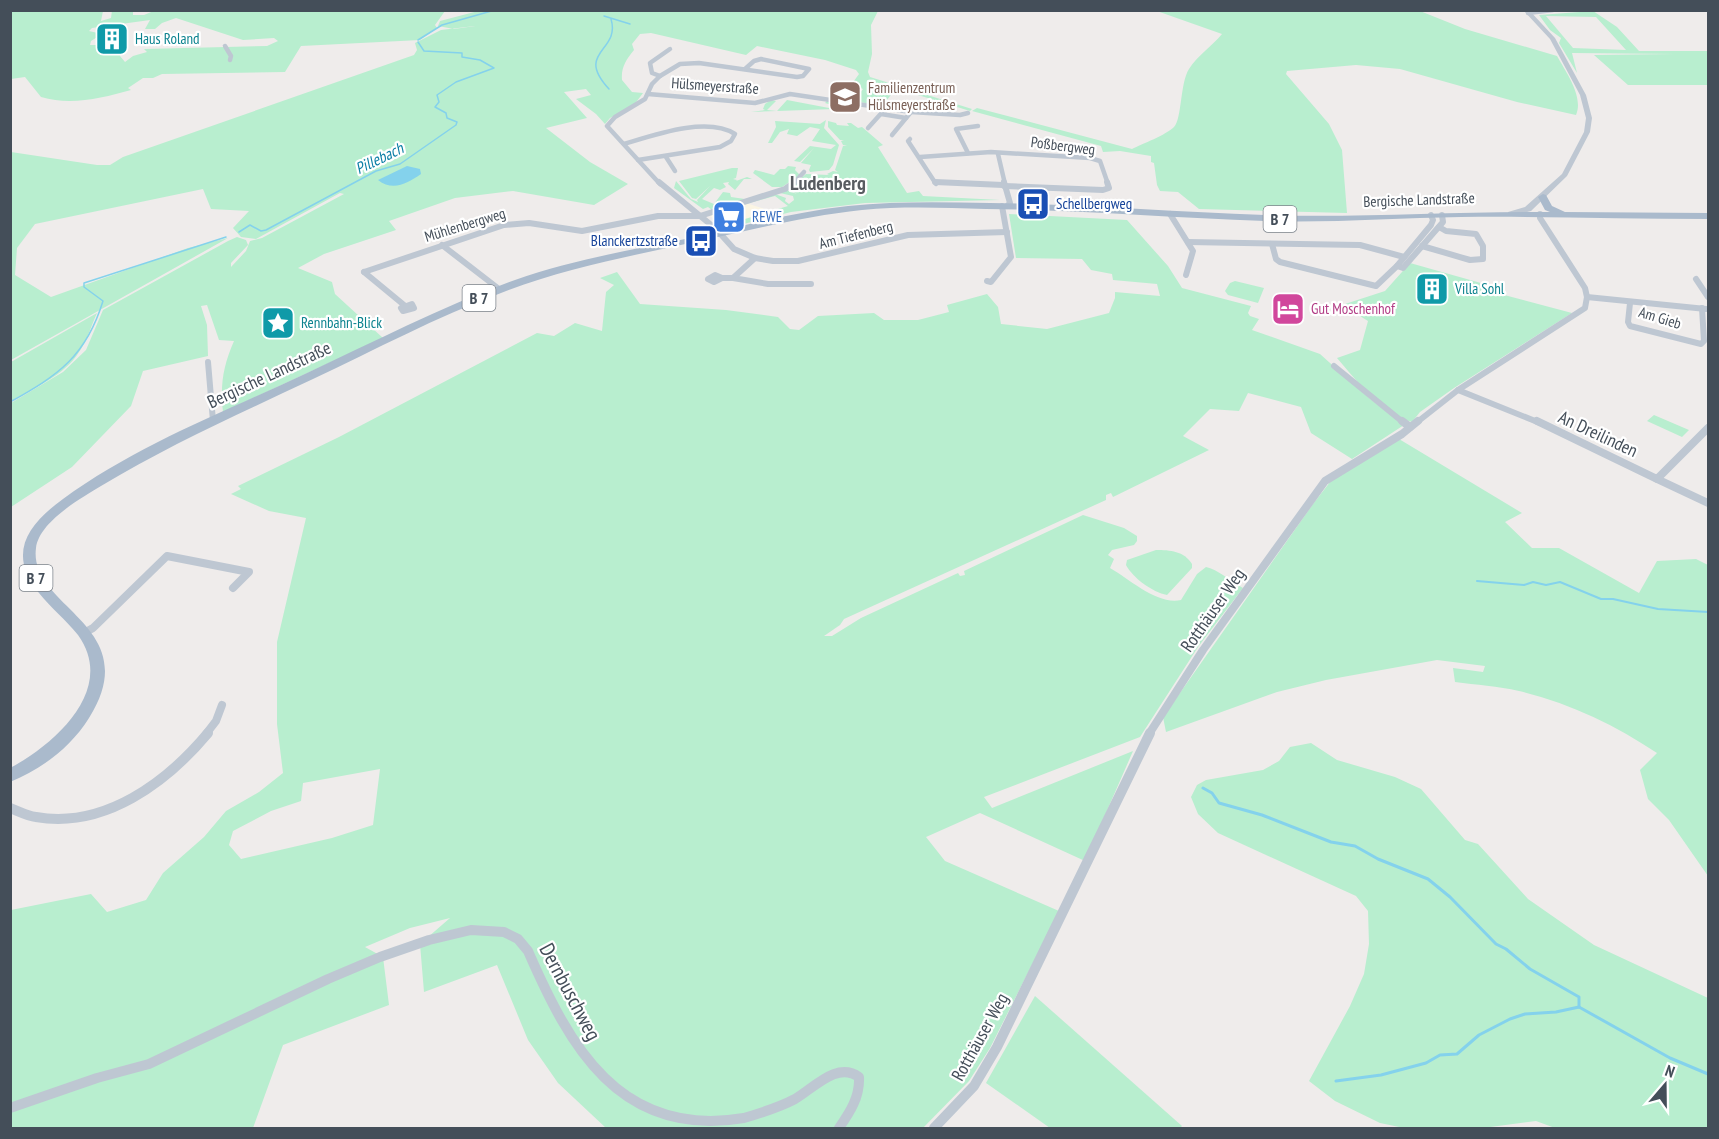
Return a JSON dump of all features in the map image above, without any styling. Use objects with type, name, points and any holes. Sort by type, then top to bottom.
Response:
[{"type":"main road","points":[[1543,196],[1548,208],[1570,214]]},
{"type":"main road","name":"Bergische Landstraße","points":[[10,776],[51,751],[75,726],[95,692],[98,669],[96,653],[84,633],[43,587],[33,571],[29,552],[36,535],[48,519],[86,490],[149,452],[499,289],[564,268],[806,215],[861,207],[1006,204],[1297,219],[1511,214],[1708,216]]},
{"type":"street","points":[[1527,12],[1553,10]]},
{"type":"street","points":[[1511,214],[1528,209],[1565,175],[1587,132],[1589,113],[1584,94],[1552,38],[1527,12]]},
{"type":"street","points":[[225,46],[231,56],[230,60]]},
{"type":"street","points":[[660,76],[652,73],[650,63],[670,49]]},
{"type":"street","points":[[721,233],[666,190],[607,126],[612,119],[637,105],[660,76],[677,65],[689,63],[799,77],[809,69],[795,64],[758,59],[745,69]]},
{"type":"street","name":"Hülsmeyerstraße","points":[[648,94],[755,103],[764,102],[779,94],[790,94],[911,112],[960,115],[968,113]]},
{"type":"street","points":[[868,128],[886,108]]},
{"type":"street","points":[[892,135],[911,112]]},
{"type":"street","points":[[881,114],[906,118]]},
{"type":"street","points":[[968,153],[956,129],[978,126]]},
{"type":"street","points":[[624,144],[676,130],[732,127],[735,134],[731,141],[723,146],[638,160]]},
{"type":"street","points":[[910,139],[908,141],[936,184],[1004,186]]},
{"type":"street","points":[[920,157],[968,153],[998,154],[1003,169],[1007,232],[1011,251],[1010,260],[992,282],[987,282]]},
{"type":"street","name":"Poßbergweg","points":[[998,154],[1032,153],[1096,159],[1102,163],[1109,188],[1103,190],[1004,186]]},
{"type":"street","points":[[666,156],[675,171]]},
{"type":"street","points":[[700,216],[785,189],[804,172]]},
{"type":"street","points":[[1543,196],[1540,218],[1583,283],[1587,297]]},
{"type":"street","points":[[1170,214],[1193,251],[1186,275]]},
{"type":"street","points":[[1400,267],[1404,257],[1420,245],[1434,220],[1431,215]]},
{"type":"street","points":[[1272,244],[1276,259],[1280,262],[1370,286],[1378,285],[1400,267],[1439,227],[1443,222],[1442,215]]},
{"type":"street","name":"Mühlenbergweg","points":[[404,305],[364,272],[516,223],[582,231],[658,216],[700,216]]},
{"type":"street","points":[[1420,245],[1470,260],[1483,259],[1483,246],[1476,234],[1446,231],[1439,227]]},
{"type":"street","name":"Am Tiefenberg","points":[[721,233],[734,249],[755,258],[798,261],[908,235],[1007,232]]},
{"type":"street","points":[[1188,242],[1360,245],[1404,257]]},
{"type":"street","points":[[442,245],[499,289]]},
{"type":"street","points":[[733,278],[755,258]]},
{"type":"street","points":[[722,278],[778,285],[811,284]]},
{"type":"street","points":[[1696,279],[1708,297]]},
{"type":"street","name":"Am Gieb","points":[[1587,297],[1705,309],[1704,342],[1701,344],[1630,326],[1628,322],[1630,303]]},
{"type":"street","name":"Rotthäuser Weg","points":[[934,1128],[974,1086],[992,1056],[1144,742],[1203,650],[1325,481],[1410,427],[1458,390],[1583,310],[1587,297]]},
{"type":"street","points":[[208,362],[213,421]]},
{"type":"street","points":[[1334,366],[1410,427]]},
{"type":"street","name":"An Dreilinden","points":[[1458,390],[1556,429],[1708,503]]},
{"type":"street","points":[[1657,479],[1708,428]]},
{"type":"street","points":[[84,633],[93,628],[167,556],[249,572],[233,588]]},
{"type":"street","points":[[10,808],[30,816],[60,819],[92,814],[125,803],[151,789],[185,760],[216,723],[222,705]]},
{"type":"street","name":"Dernbuschweg","points":[[10,1108],[148,1064],[367,962],[420,942],[454,933],[489,930],[511,934],[521,942],[528,951],[567,1035],[589,1067],[605,1088],[640,1112],[671,1125],[685,1127],[724,1122],[794,1100],[839,1072],[851,1071],[859,1077],[859,1089],[854,1104],[839,1128]]},
{"type":"shaded area","points":[[746,203],[774,212],[723,226],[709,215]]},
{"type":"green space","points":[[112,10],[133,11],[133,15],[144,15],[156,10],[445,11],[435,25],[437,28],[420,40],[301,46],[285,72],[162,74],[153,78],[143,78],[128,88],[131,90],[75,101],[41,97],[25,77],[11,79],[10,11],[103,11],[101,21],[111,18]],"holes":[[[176,18],[243,40],[274,38],[278,41],[267,46],[144,49],[147,52],[133,56],[125,62],[120,56],[122,45],[90,45],[91,41],[102,34],[89,31],[92,28],[150,20],[145,29],[155,29],[162,23]]]},
{"type":"green space","points":[[482,10],[878,11],[871,25],[872,54],[868,72],[870,77],[972,109],[970,111],[918,95],[894,91],[882,106],[854,101],[863,89],[851,85],[859,74],[856,70],[825,60],[757,46],[746,55],[651,33],[640,34],[632,44],[634,50],[622,71],[622,80],[632,92],[643,93],[634,105],[610,118],[605,124],[576,99],[591,95],[586,89],[564,92],[587,118],[546,128],[590,162],[628,184],[594,205],[513,191],[455,198],[389,221],[396,230],[324,254],[298,268],[332,282],[335,294],[383,338],[223,412],[223,376],[234,341],[219,340],[207,305],[201,306],[207,325],[208,356],[143,371],[131,406],[72,467],[11,507],[11,403],[63,372],[86,350],[103,310],[228,241],[237,237],[246,240],[248,245],[231,263],[231,267],[246,251],[250,241],[262,238],[344,194],[340,193],[256,239],[241,237],[233,228],[249,211],[211,209],[203,189],[35,224],[17,248],[15,275],[51,297],[188,248],[228,238],[11,360],[11,152],[110,165],[123,157],[414,55],[417,50],[415,43],[441,30],[452,29],[438,26],[440,21]]},
{"type":"green space","points":[[1154,10],[1420,11],[1465,29],[1557,56],[1573,85],[1578,108],[1576,115],[1517,102],[1400,69],[1356,65],[1287,71],[1286,74],[1329,124],[1342,150],[1347,213],[1199,209],[1178,192],[1160,191],[1151,156],[1120,151],[1103,152],[1101,146],[972,111],[977,108],[1132,149],[1165,133],[1177,123],[1184,83],[1189,69],[1222,34]]},
{"type":"green space","points":[[1593,11],[1617,27],[1639,51],[1708,51],[1708,85],[1628,85],[1594,55],[1675,54],[1572,53],[1577,73],[1559,43],[1561,38],[1550,30],[1539,15]],"holes":[[[1546,16],[1596,17],[1626,50],[1573,48]]]},
{"type":"green space","points":[[771,100],[776,101],[767,110],[777,111],[787,100],[829,108],[832,105],[825,103],[827,101],[843,106],[845,104],[859,106],[855,112],[841,112],[835,109],[751,112],[765,110],[763,109],[765,104]]},
{"type":"green space","points":[[826,120],[824,128],[839,145],[833,165],[829,170],[810,172],[811,165],[801,163],[814,148],[800,162],[794,161],[810,146],[831,149],[836,145],[812,141],[820,129],[810,127],[797,136],[787,134],[789,129],[780,132],[772,143],[768,143],[776,127],[775,121],[820,124]]},
{"type":"green space","points":[[828,121],[837,125],[849,126],[847,123],[851,123],[858,128],[862,127],[883,145],[878,147],[907,193],[919,191],[923,196],[1000,200],[865,203],[791,212],[728,228],[715,222],[725,225],[788,206],[775,196],[716,212],[775,194],[786,198],[785,201],[789,204],[794,200],[793,196],[780,193],[786,190],[797,194],[788,189],[806,174],[829,175],[827,174],[833,171],[838,172],[835,170],[843,146],[847,146],[841,141],[844,140],[840,140],[828,127]]},
{"type":"green space","points":[[788,166],[796,167],[795,170],[800,175],[782,187],[772,187],[753,173],[755,170],[774,175],[780,169]]},
{"type":"green space","points":[[738,168],[736,178],[733,179],[736,181],[747,177],[752,179],[744,179],[735,190],[728,184],[729,182],[723,183],[726,187],[720,190],[714,188],[702,199],[714,204],[723,192],[730,193],[731,197],[745,199],[712,210],[708,207],[703,209],[674,188],[676,181],[691,199],[698,202],[697,200],[710,186],[696,199],[692,198],[679,181]]},
{"type":"green space","points":[[1009,214],[1127,220],[1168,266],[1182,288],[1251,306],[1248,313],[1259,319],[1252,330],[1320,354],[1369,398],[1404,425],[1352,459],[1311,433],[1301,407],[1248,393],[1239,411],[1210,409],[1183,436],[1209,450],[1113,497],[1111,493],[1106,495],[1106,500],[844,619],[840,625],[824,636],[832,636],[861,618],[958,573],[960,576],[965,575],[964,571],[1083,515],[1124,528],[1137,536],[1134,545],[1112,550],[1108,555],[1114,559],[1110,568],[1154,595],[1172,601],[1181,600],[1197,574],[1206,567],[1243,588],[1198,647],[1140,737],[984,797],[992,808],[1133,751],[1085,861],[980,813],[926,837],[945,861],[1059,911],[990,1048],[969,1081],[923,1128],[606,1128],[558,1083],[528,1040],[497,965],[424,992],[420,944],[450,918],[410,928],[365,947],[383,957],[389,1005],[283,1045],[253,1128],[11,1128],[11,910],[91,894],[107,912],[146,900],[163,873],[204,837],[226,811],[259,792],[283,773],[277,724],[277,642],[306,518],[269,511],[231,494],[241,489],[238,486],[339,437],[537,333],[554,336],[575,323],[602,331],[606,292],[614,285],[600,278],[617,272],[640,304],[726,310],[778,317],[790,329],[799,330],[818,316],[874,313],[884,320],[918,320],[949,312],[947,305],[987,294],[998,307],[1001,324],[1047,329],[1109,313],[1115,292],[1160,296],[1157,284],[1113,280],[1112,274],[1091,270],[1082,259],[1016,258]],"holes":[[[380,769],[373,825],[332,838],[241,859],[229,845],[233,831],[271,811],[301,801],[303,783]]]},
{"type":"green space","points":[[1410,263],[1495,287],[1493,292],[1572,313],[1454,388],[1420,412],[1412,422],[1401,418],[1381,404],[1361,386],[1337,358],[1360,350],[1368,321],[1342,305],[1385,291]]},
{"type":"green space","points":[[1235,281],[1264,288],[1258,303],[1228,295],[1225,291],[1230,283]]},
{"type":"green space","points":[[97,313],[79,352],[66,368],[11,401],[11,362]]},
{"type":"green space","points":[[1654,415],[1689,430],[1682,437],[1647,421]]},
{"type":"green space","points":[[1399,439],[1522,513],[1505,522],[1532,548],[1559,548],[1639,593],[1657,561],[1696,559],[1708,565],[1708,876],[1669,820],[1648,799],[1640,770],[1657,753],[1608,724],[1556,702],[1511,689],[1455,682],[1453,668],[1483,672],[1485,666],[1437,660],[1326,680],[1277,692],[1166,732],[1163,717],[1334,477]]},
{"type":"green space","points":[[1156,550],[1181,554],[1192,564],[1192,568],[1167,595],[1144,584],[1126,565],[1127,560]]},
{"type":"green space","points":[[1311,743],[1337,760],[1395,777],[1421,789],[1465,840],[1478,844],[1528,899],[1594,945],[1708,998],[1708,1128],[1555,1128],[1536,1121],[1483,1128],[1404,1128],[1380,1123],[1335,1101],[1309,1081],[1350,1006],[1364,974],[1369,944],[1368,911],[1356,896],[1218,833],[1198,814],[1191,797],[1197,785],[1206,780],[1263,770],[1279,761],[1290,747]]},
{"type":"green space","points":[[1035,996],[1182,1126],[1180,1128],[1050,1128],[986,1083]]},
{"type":"water","points":[[407,166],[420,169],[421,174],[406,183],[395,186],[378,180]]},
{"type":"waterway","name":"Pillebach","points":[[418,40],[442,25],[495,10]]},
{"type":"waterway","points":[[604,16],[630,24]]},
{"type":"waterway","points":[[609,89],[599,76],[596,67],[597,59],[610,39],[611,19]]},
{"type":"waterway","name":"Pillebach","points":[[239,232],[250,225],[261,231],[266,230],[376,171],[400,164],[456,125],[457,122],[447,118],[446,113],[435,107],[439,102],[437,95],[456,82],[494,68],[480,60],[462,57],[462,53],[424,51],[418,42]]},
{"type":"waterway","name":"Pillebach","points":[[10,402],[56,373],[79,350],[88,336],[103,301],[84,287],[84,283],[226,237]]},
{"type":"waterway","points":[[1477,581],[1524,585],[1533,582],[1546,585],[1560,582],[1601,599],[1613,599],[1658,609],[1708,612]]},
{"type":"waterway","points":[[1203,788],[1212,793],[1219,803],[1262,815],[1331,842],[1355,846],[1378,859],[1428,879],[1450,897],[1496,944],[1506,949],[1530,969],[1579,997],[1579,1007]]},
{"type":"waterway","points":[[1336,1081],[1381,1075],[1426,1063],[1440,1055],[1457,1054],[1479,1035],[1510,1019],[1525,1014],[1556,1012],[1579,1007]]},
{"type":"waterway","points":[[1579,1007],[1670,1058],[1708,1074]]},
{"type":"place","name":"Haus Roland","points":[[112,39]]},
{"type":"place","name":"Familienzentrum Hülsmeyerstraße","points":[[845,97]]},
{"type":"place","name":"Schellbergweg","points":[[1033,204]]},
{"type":"place","name":"REWE","points":[[729,217]]},
{"type":"place","name":"Blanckertzstraße","points":[[701,241]]},
{"type":"place","name":"Villa Sohl","points":[[1432,289]]},
{"type":"place","name":"Gut Moschenhof","points":[[1288,309]]},
{"type":"place","name":"Rennbahn-Blick","points":[[278,323]]},
{"type":"district","name":"Ludenberg","points":[[828,183]]}]
